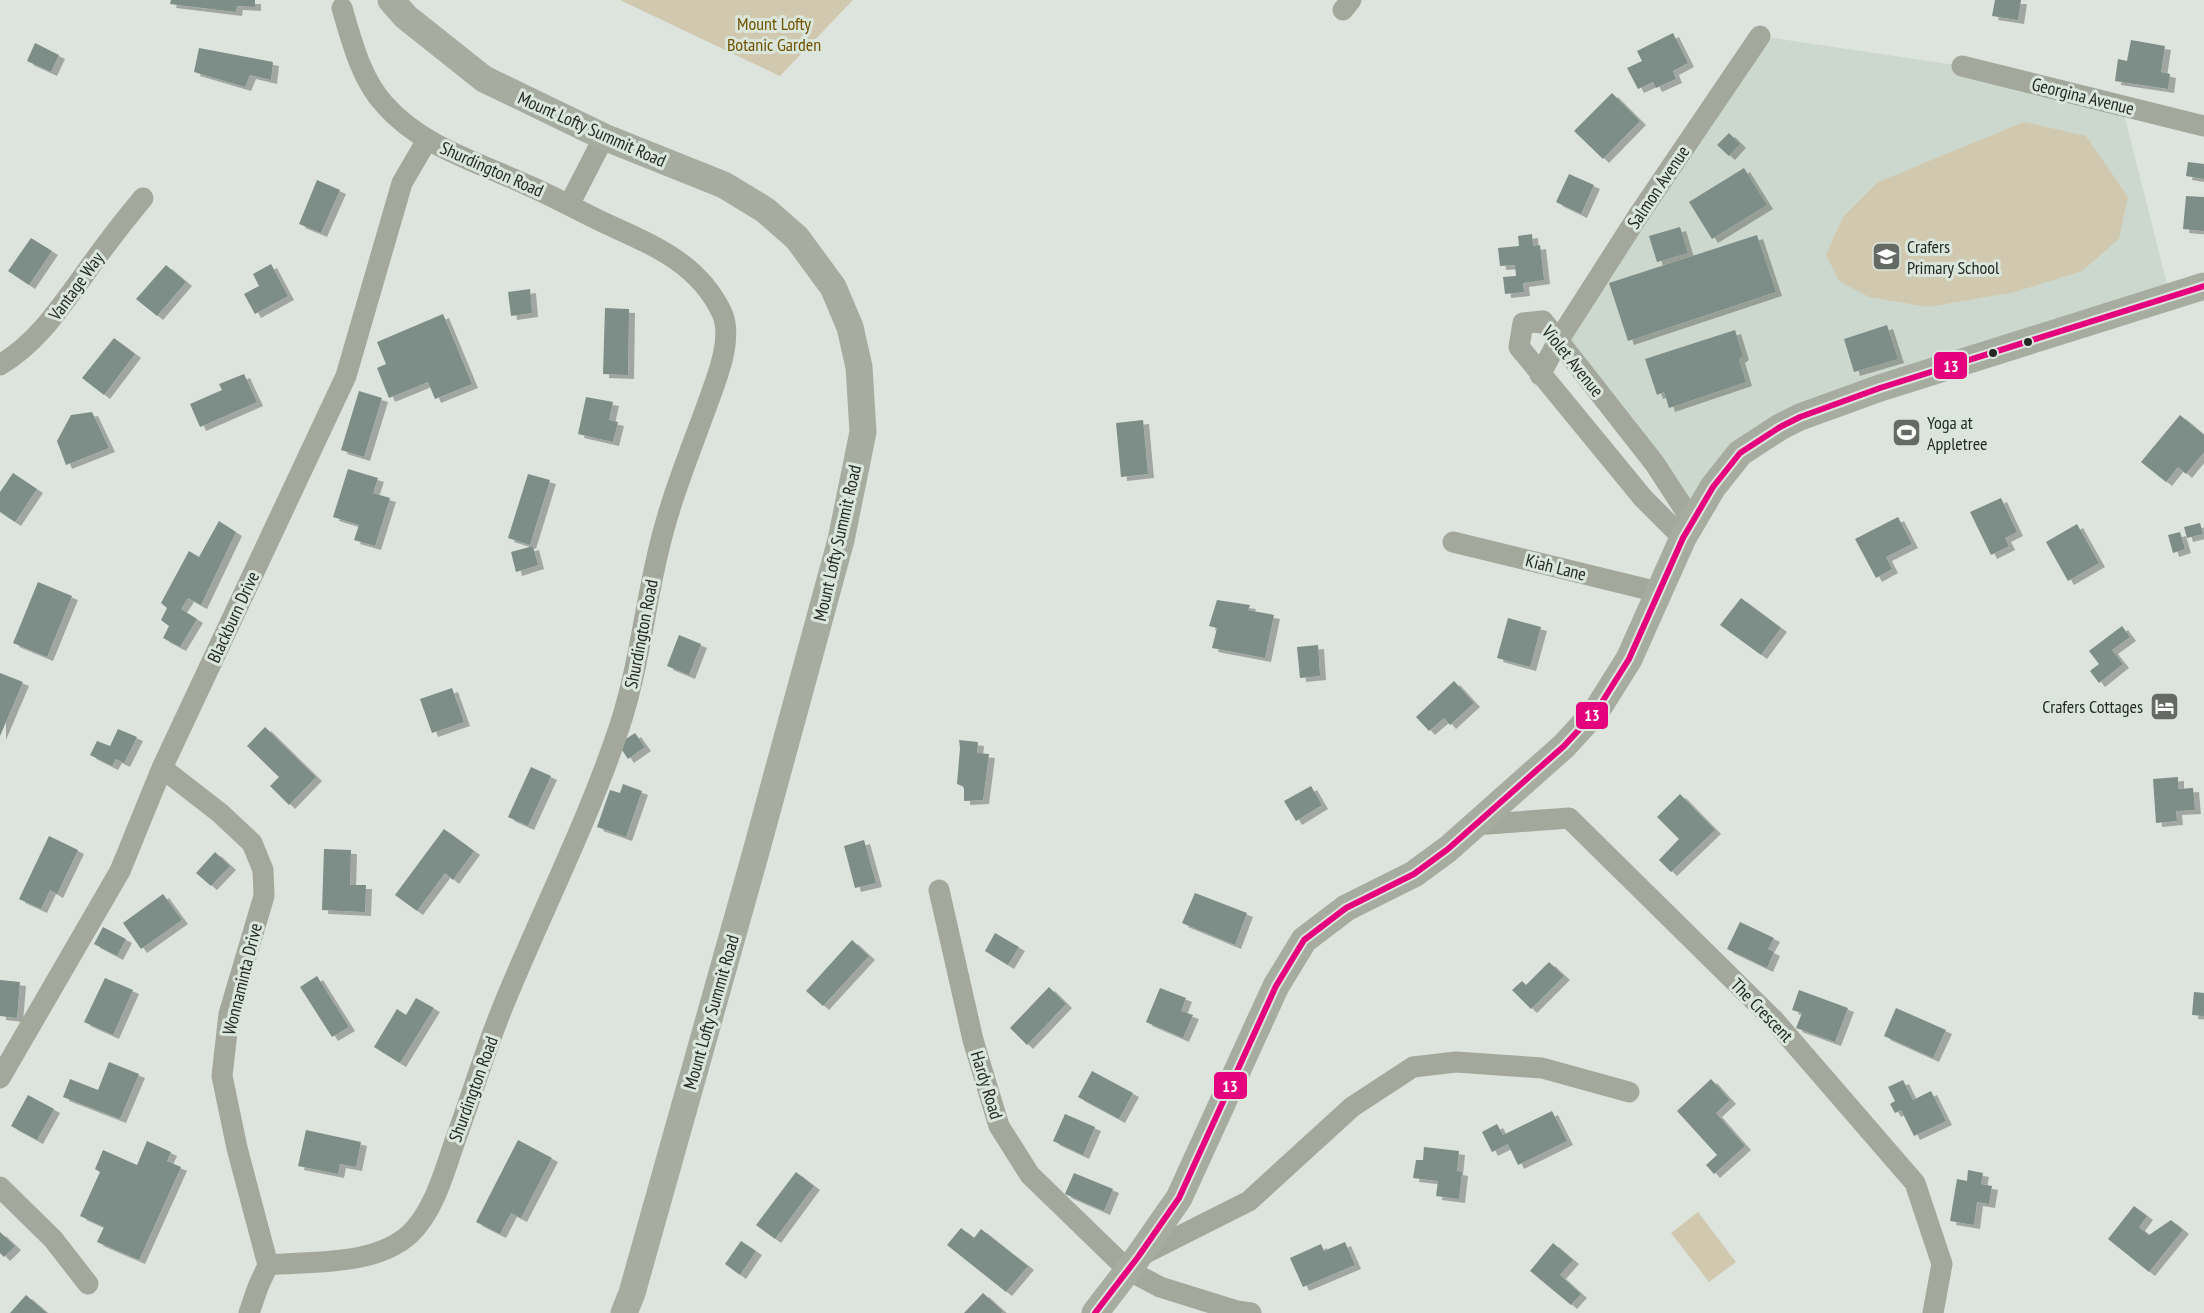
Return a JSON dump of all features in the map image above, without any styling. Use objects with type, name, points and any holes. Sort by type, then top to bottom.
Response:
[{"type":"main road","name":"Mount Lofty Summit Road","points":[[391,0],[406,17],[484,79],[604,137],[724,185],[765,210],[797,238],[833,287],[850,327],[859,367],[863,432],[841,540],[742,905],[632,1293],[624,1313]]},
{"type":"main road","points":[[1095,1313],[1179,1198],[1276,986],[1304,940],[1346,908],[1414,874],[1448,849],[1564,746],[1597,710],[1629,659],[1688,530],[1713,487],[1740,453],[1800,417],[1892,384],[2204,286]]},
{"type":"street","name":"Shurdington Road","points":[[268,1265],[361,1258],[393,1246],[412,1232],[430,1205],[505,1002],[578,834],[619,729],[633,684],[666,518],[724,355],[725,319],[712,295],[691,269],[642,240],[427,140],[401,121],[383,103],[366,77],[354,49],[342,8]]},
{"type":"street","name":"Salmon Avenue","points":[[1540,375],[1558,341],[1638,216],[1760,36]]},
{"type":"street","name":"Georgina Avenue","points":[[1962,66],[2204,126]]},
{"type":"street","points":[[569,205],[604,137]]},
{"type":"street","name":"Blackburn Drive","points":[[0,1078],[120,871],[162,768],[346,376],[402,183],[427,140]]},
{"type":"street","name":"Vantage Way","points":[[0,365],[45,328],[143,198]]},
{"type":"street","name":"Violet Avenue","points":[[1544,321],[1655,464],[1688,530],[1643,498],[1540,375],[1519,347],[1524,323],[1544,321]]},
{"type":"street","name":"Kiah Lane","points":[[1453,542],[1658,592]]},
{"type":"street","name":"Wonnaminta Drive","points":[[162,768],[220,813],[252,843],[264,870],[264,896],[229,1014],[222,1076],[237,1148],[268,1265]]},
{"type":"street","name":"The Crescent","points":[[1475,825],[1569,818],[1774,1020],[1915,1183],[1942,1264],[1933,1313]]},
{"type":"street","name":"Hardy Road","points":[[939,891],[973,1040],[999,1126],[1030,1175],[1160,1287],[1237,1311],[1251,1313]]},
{"type":"street","points":[[1133,1264],[1249,1201],[1352,1107],[1413,1067],[1456,1062],[1542,1068],[1629,1092]]},
{"type":"street","points":[[0,1188],[53,1239],[88,1284]]},
{"type":"street","points":[[249,1313],[268,1265]]},
{"type":"shaded area","name":"Crafers Primary School","points":[[1760,36],[1962,66],[2122,106],[2170,296],[1780,427],[1692,521],[1558,341]]},
{"type":"green space","name":"Mount Lofty Botanic Garden","points":[[620,0],[853,0],[780,76]]},
{"type":"green space","points":[[2024,122],[2086,136],[2128,197],[2119,239],[2082,271],[2015,292],[1928,307],[1869,297],[1839,281],[1826,255],[1843,217],[1878,182]]},
{"type":"green space","points":[[1698,1212],[1736,1262],[1709,1282],[1671,1233]]},
{"type":"building","points":[[171,0],[255,0],[255,7],[237,6],[236,12],[170,4]]},
{"type":"building","points":[[1995,0],[2021,0],[2018,20],[1992,16]]},
{"type":"building","points":[[1673,33],[1688,63],[1673,71],[1676,79],[1656,88],[1653,82],[1638,89],[1627,68],[1642,61],[1637,51]]},
{"type":"building","points":[[2131,40],[2165,46],[2161,72],[2170,74],[2168,89],[2115,81],[2118,59],[2127,61]]},
{"type":"building","points":[[35,43],[59,55],[51,72],[27,61]]},
{"type":"building","points":[[199,48],[273,62],[271,80],[250,75],[245,87],[194,72]]},
{"type":"building","points":[[1612,93],[1640,121],[1603,159],[1574,131]]},
{"type":"building","points":[[1729,133],[1740,144],[1729,156],[1717,145]]},
{"type":"building","points":[[2188,162],[2204,164],[2204,179],[2186,176]]},
{"type":"building","points":[[1744,168],[1767,205],[1712,239],[1689,202]]},
{"type":"building","points":[[1569,174],[1594,185],[1581,214],[1556,202]]},
{"type":"building","points":[[317,180],[340,190],[321,233],[299,224]]},
{"type":"building","points":[[2186,196],[2204,197],[2204,231],[2183,229]]},
{"type":"building","points":[[1680,227],[1688,253],[1657,262],[1649,236]]},
{"type":"building","points":[[1532,234],[1533,246],[1540,245],[1544,280],[1523,283],[1524,292],[1505,294],[1503,277],[1516,276],[1515,265],[1500,266],[1498,248],[1519,246],[1518,236]]},
{"type":"building","points":[[1757,235],[1776,292],[1628,341],[1609,283]]},
{"type":"building","points":[[31,238],[52,251],[29,285],[8,271]]},
{"type":"building","points":[[271,264],[288,296],[255,314],[244,294],[259,286],[253,274]]},
{"type":"building","points":[[166,265],[186,282],[157,316],[136,299]]},
{"type":"building","points":[[530,289],[532,313],[511,316],[508,292]]},
{"type":"building","points":[[605,308],[629,309],[628,375],[603,374]]},
{"type":"building","points":[[443,314],[472,384],[435,399],[428,382],[389,398],[377,368],[386,364],[377,342]]},
{"type":"building","points":[[1887,325],[1898,359],[1854,372],[1844,339]]},
{"type":"building","points":[[1735,330],[1743,356],[1739,359],[1746,382],[1669,408],[1664,392],[1657,395],[1645,359]]},
{"type":"building","points":[[114,338],[135,354],[104,395],[82,378]]},
{"type":"building","points":[[244,374],[257,402],[200,427],[190,404],[222,390],[219,384]]},
{"type":"building","points":[[359,391],[382,398],[364,457],[341,450]]},
{"type":"building","points":[[586,397],[613,402],[609,420],[618,422],[613,442],[578,434]]},
{"type":"building","points":[[92,412],[109,448],[66,465],[57,441],[71,415]]},
{"type":"building","points":[[2180,415],[2204,435],[2204,452],[2186,474],[2178,467],[2166,482],[2141,462]]},
{"type":"building","points":[[1143,420],[1148,474],[1121,477],[1116,423]]},
{"type":"building","points":[[348,469],[378,478],[373,493],[390,498],[375,546],[354,540],[359,525],[333,517]]},
{"type":"building","points":[[13,473],[37,489],[15,522],[0,512],[0,492]]},
{"type":"building","points":[[528,474],[550,480],[530,545],[508,538]]},
{"type":"building","points":[[2001,498],[2017,532],[2005,538],[2009,546],[1991,555],[1970,512]]},
{"type":"building","points":[[1898,517],[1912,544],[1886,557],[1892,569],[1876,578],[1855,539]]},
{"type":"building","points":[[219,521],[236,532],[201,605],[188,598],[181,609],[197,619],[180,647],[163,638],[169,626],[161,620],[167,608],[161,603],[189,551],[199,557]]},
{"type":"building","points":[[2200,523],[2203,534],[2187,538],[2184,527]]},
{"type":"building","points":[[2077,524],[2099,563],[2068,581],[2046,542]]},
{"type":"building","points":[[2180,532],[2185,549],[2173,553],[2168,535]]},
{"type":"building","points":[[533,546],[538,565],[516,572],[511,552]]},
{"type":"building","points":[[38,582],[72,596],[47,657],[13,643]]},
{"type":"building","points":[[1741,598],[1781,628],[1761,655],[1720,625]]},
{"type":"building","points":[[1217,600],[1250,605],[1248,610],[1274,615],[1265,658],[1212,648],[1217,628],[1209,626]]},
{"type":"building","points":[[1508,618],[1541,627],[1530,667],[1497,658]]},
{"type":"building","points":[[2122,626],[2130,637],[2112,650],[2123,664],[2099,683],[2090,671],[2099,664],[2089,651]]},
{"type":"building","points":[[679,635],[701,644],[689,675],[667,666]]},
{"type":"building","points":[[1318,645],[1320,676],[1300,678],[1297,647]]},
{"type":"building","points":[[0,673],[23,682],[0,736]]},
{"type":"building","points":[[1454,681],[1474,703],[1450,725],[1444,718],[1429,731],[1416,717]]},
{"type":"building","points":[[452,688],[464,722],[432,733],[420,699]]},
{"type":"building","points":[[265,727],[316,777],[289,805],[270,786],[279,777],[247,746]]},
{"type":"building","points":[[118,729],[137,737],[124,763],[116,759],[112,766],[90,755],[97,741],[110,746]]},
{"type":"building","points":[[635,733],[645,747],[628,759],[618,744]]},
{"type":"building","points":[[959,740],[978,742],[977,753],[989,754],[983,800],[964,801],[964,787],[957,784]]},
{"type":"building","points":[[531,767],[551,776],[528,826],[508,817]]},
{"type":"building","points":[[2178,777],[2178,789],[2193,788],[2195,810],[2176,811],[2177,821],[2156,823],[2153,779]]},
{"type":"building","points":[[623,784],[642,791],[626,837],[597,827],[610,790],[620,793]]},
{"type":"building","points":[[1311,786],[1322,805],[1296,821],[1284,801]]},
{"type":"building","points":[[1680,794],[1715,830],[1671,872],[1659,860],[1679,839],[1657,817]]},
{"type":"building","points":[[444,829],[474,851],[453,880],[445,873],[417,911],[395,895]]},
{"type":"building","points":[[49,836],[78,850],[57,894],[50,890],[41,909],[19,899]]},
{"type":"building","points":[[864,840],[876,883],[855,888],[844,846]]},
{"type":"building","points":[[324,849],[351,850],[350,885],[366,885],[365,912],[322,910]]},
{"type":"building","points":[[215,852],[230,866],[211,886],[196,873]]},
{"type":"building","points":[[1195,893],[1247,913],[1235,945],[1182,923]]},
{"type":"building","points":[[163,894],[182,920],[141,949],[123,923]]},
{"type":"building","points":[[1740,922],[1774,938],[1768,949],[1774,952],[1767,968],[1727,949]]},
{"type":"building","points":[[103,927],[126,939],[117,956],[94,944]]},
{"type":"building","points":[[995,933],[1019,947],[1008,965],[985,951]]},
{"type":"building","points":[[852,940],[869,956],[823,1006],[806,991]]},
{"type":"building","points":[[1549,962],[1564,976],[1531,1009],[1512,990],[1522,981],[1526,985]]},
{"type":"building","points":[[317,976],[349,1027],[332,1037],[300,987]]},
{"type":"building","points":[[105,978],[133,990],[113,1035],[84,1022]]},
{"type":"building","points":[[0,980],[20,982],[17,1018],[0,1016]]},
{"type":"building","points":[[1049,987],[1066,1004],[1027,1045],[1010,1028]]},
{"type":"building","points":[[1160,988],[1186,998],[1181,1011],[1193,1015],[1183,1038],[1146,1022]]},
{"type":"building","points":[[1799,990],[1848,1008],[1835,1042],[1796,1028],[1802,1013],[1792,1010]]},
{"type":"building","points":[[2194,992],[2204,993],[2204,1016],[2192,1015]]},
{"type":"building","points":[[416,998],[434,1008],[400,1063],[374,1047],[397,1009],[406,1015]]},
{"type":"building","points":[[1896,1008],[1946,1030],[1933,1058],[1884,1036]]},
{"type":"building","points":[[109,1062],[139,1074],[120,1119],[63,1097],[70,1079],[98,1090]]},
{"type":"building","points":[[1092,1071],[1133,1093],[1119,1119],[1078,1097]]},
{"type":"building","points":[[1711,1079],[1730,1100],[1716,1113],[1745,1146],[1714,1174],[1706,1165],[1717,1155],[1677,1111]]},
{"type":"building","points":[[1903,1080],[1913,1100],[1931,1091],[1946,1121],[1914,1136],[1901,1110],[1895,1113],[1890,1104],[1895,1101],[1888,1087]]},
{"type":"building","points":[[28,1095],[54,1109],[37,1140],[11,1126]]},
{"type":"building","points":[[1552,1111],[1567,1141],[1518,1165],[1508,1144],[1492,1152],[1482,1132],[1497,1124],[1503,1135]]},
{"type":"building","points":[[1065,1114],[1095,1127],[1083,1155],[1053,1141]]},
{"type":"building","points":[[306,1130],[361,1142],[356,1167],[340,1164],[338,1174],[298,1166]]},
{"type":"building","points":[[518,1140],[552,1158],[521,1218],[511,1213],[500,1234],[476,1222]]},
{"type":"building","points":[[147,1141],[171,1152],[167,1161],[181,1167],[139,1260],[97,1242],[104,1227],[80,1216],[100,1172],[95,1169],[103,1150],[137,1165]]},
{"type":"building","points":[[1424,1147],[1459,1151],[1457,1171],[1462,1172],[1459,1199],[1436,1196],[1438,1181],[1413,1178],[1416,1160],[1423,1160]]},
{"type":"building","points":[[1968,1170],[1983,1173],[1981,1184],[1992,1186],[1989,1204],[1977,1202],[1974,1225],[1950,1221],[1957,1179],[1967,1181]]},
{"type":"building","points":[[796,1172],[814,1186],[775,1239],[756,1225]]},
{"type":"building","points":[[1074,1173],[1113,1189],[1104,1211],[1065,1194]]},
{"type":"building","points":[[2134,1206],[2147,1216],[2139,1227],[2149,1235],[2171,1220],[2183,1230],[2149,1272],[2108,1239]]},
{"type":"building","points":[[961,1228],[974,1238],[981,1229],[1028,1266],[1006,1292],[947,1245]]},
{"type":"building","points":[[0,1232],[15,1246],[4,1257],[0,1253]]},
{"type":"building","points":[[741,1241],[756,1251],[740,1275],[725,1264]]},
{"type":"building","points":[[1345,1242],[1355,1265],[1303,1287],[1290,1258],[1321,1244],[1324,1251]]},
{"type":"building","points":[[1553,1243],[1573,1260],[1560,1275],[1581,1294],[1571,1305],[1530,1271]]},
{"type":"building","points":[[983,1293],[1003,1311],[1001,1313],[964,1313]]},
{"type":"building","points":[[26,1295],[47,1313],[10,1313]]},
{"type":"transit line","name":"13","points":[[1095,1313],[1179,1198],[1276,986],[1304,940],[1346,908],[1414,874],[1448,849],[1564,746],[1597,710],[1629,659],[1683,538],[1713,487],[1740,453],[1800,417],[1880,388],[2204,286]]},
{"type":"place","name":"Crafers Primary School","points":[[1886,256]]},
{"type":"place","name":"Yoga at Appletree","points":[[1906,432]]},
{"type":"place","name":"Crafers Cottages","points":[[2164,706]]}]
